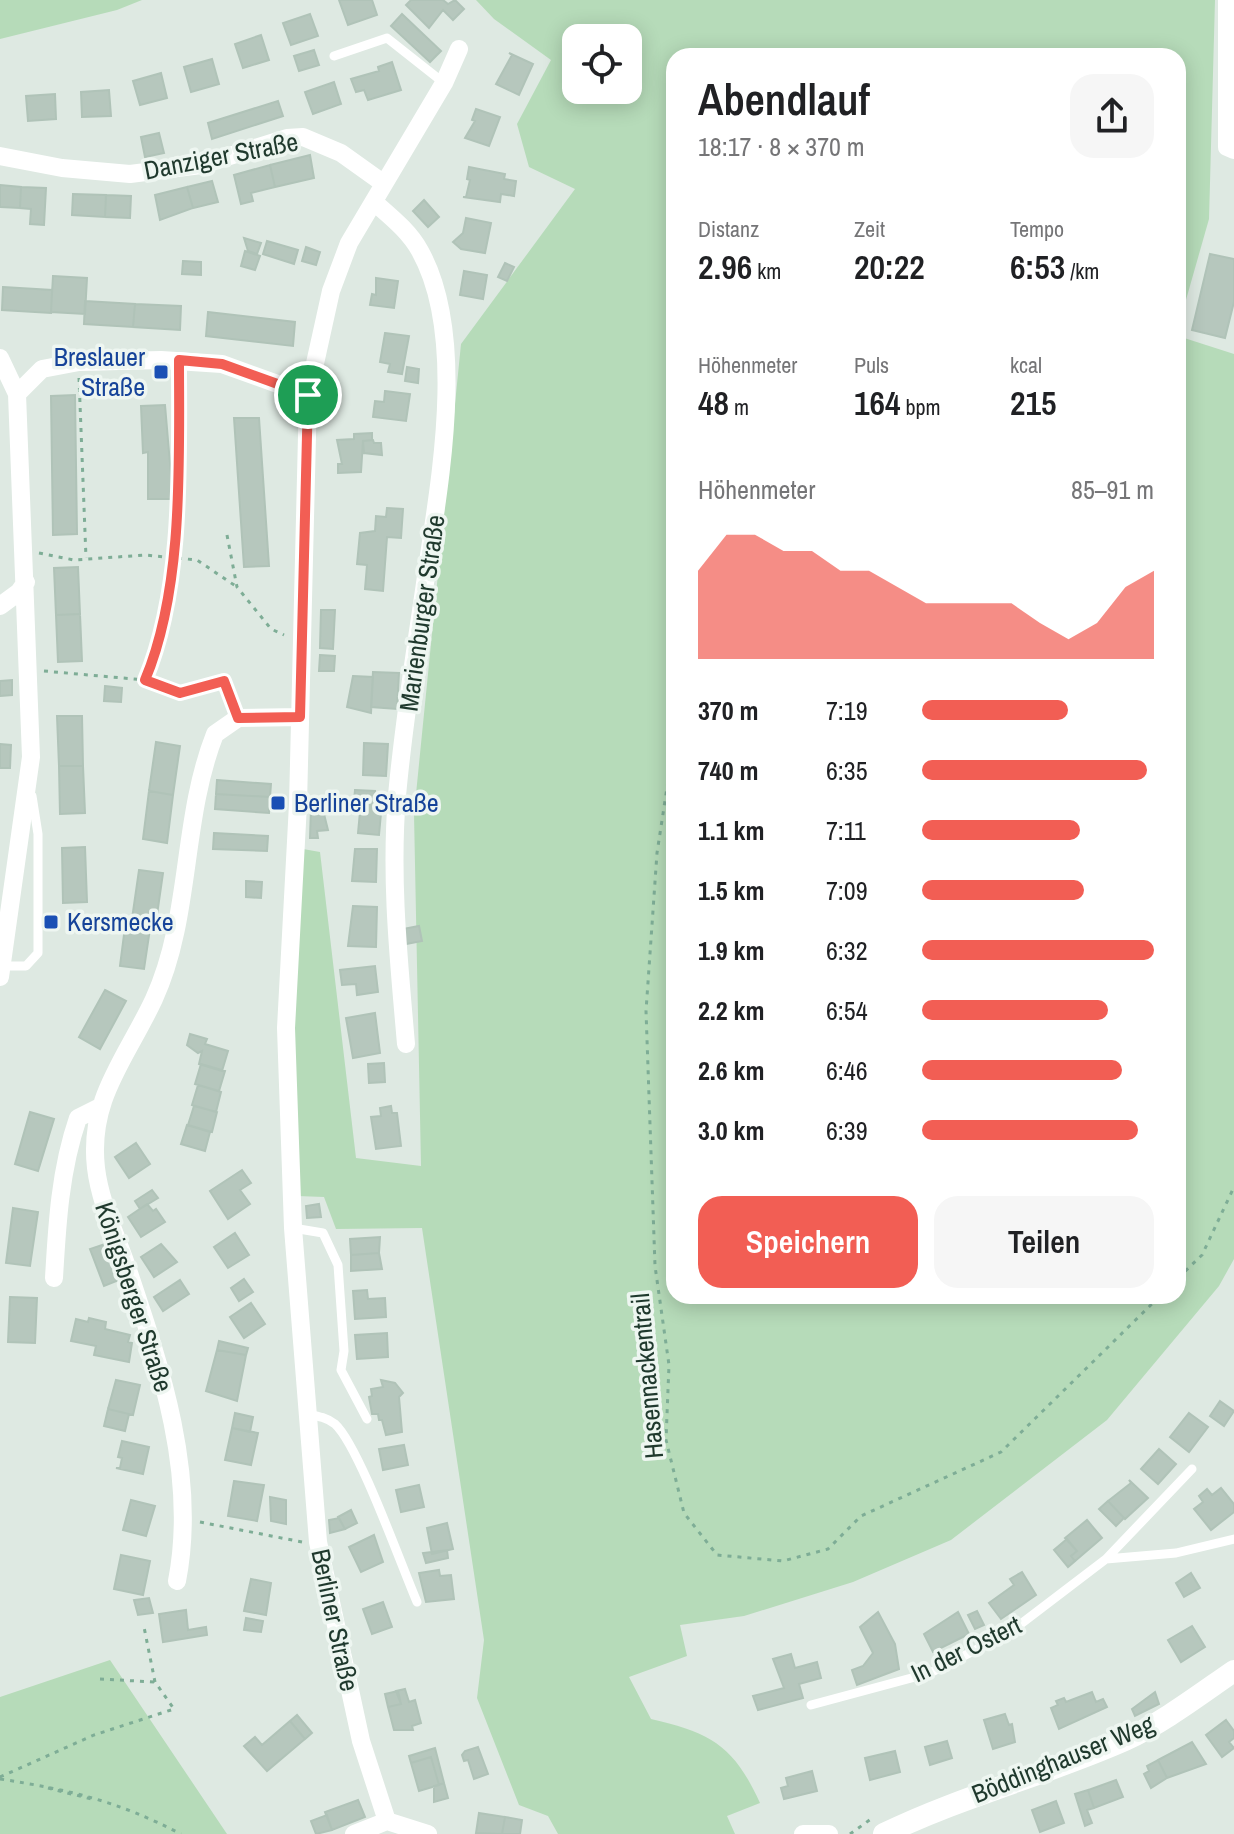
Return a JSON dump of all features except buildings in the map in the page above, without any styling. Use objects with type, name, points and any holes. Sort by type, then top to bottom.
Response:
[{"type":"street","points":[[1227,0],[1227,147],[1234,150]]},
{"type":"street","name":"Berliner Straße","points":[[387,1821],[361,1741],[318,1542],[293,1228],[286,1028],[300,717],[308,395],[331,291],[349,243],[444,83],[459,49]]},
{"type":"street","name":"Danziger Straße","points":[[0,156],[62,168],[139,174],[201,165],[287,138],[303,137],[341,153],[383,183]]},
{"type":"street","name":"Marienburger Straße","points":[[374,202],[399,223],[419,250],[432,280],[440,320],[447,419],[397,797],[394,903],[406,1044]]},
{"type":"street","points":[[0,358],[17,394],[28,670],[28,770],[1,971]]},
{"type":"street","points":[[17,394],[42,369],[79,362],[179,360],[222,364],[308,395]]},
{"type":"street","points":[[0,606],[19,592],[26,582]]},
{"type":"street","points":[[238,718],[300,717]]},
{"type":"street","name":"Königsberger Straße","points":[[177,1581],[183,1519],[178,1461],[159,1366],[103,1202],[95,1138],[98,1108],[154,998],[169,956],[189,830],[208,751],[215,734],[238,718]]},
{"type":"street","name":"Königsberger Straße","points":[[54,1278],[68,1149],[78,1118],[98,1108]]},
{"type":"street","name":"Böddinghauser Weg","points":[[884,1834],[936,1810],[1126,1739],[1174,1713],[1234,1671]]},
{"type":"street","points":[[354,1834],[387,1821],[428,1834]]},
{"type":"street","points":[[803,1834],[829,1834]]},
{"type":"lane","points":[[334,56],[387,38],[444,83]]},
{"type":"lane","points":[[1,971],[26,966],[38,953],[38,834],[28,770]]},
{"type":"lane","points":[[293,1228],[323,1233],[335,1255],[344,1351],[341,1370],[367,1419]]},
{"type":"lane","points":[[306,1414],[326,1418],[338,1426],[360,1468],[417,1602]]},
{"type":"lane","name":"In der Ostert","points":[[811,1705],[930,1673],[1009,1633],[1106,1559],[1192,1469]]},
{"type":"lane","points":[[1106,1559],[1176,1553],[1234,1539]]},
{"type":"path","points":[[145,680],[160,645],[171,559],[180,451],[179,360]]},
{"type":"path","points":[[79,362],[86,560]]},
{"type":"path","points":[[227,535],[237,587]]},
{"type":"path","points":[[24,550],[86,560],[145,555],[197,560],[237,587],[271,629],[302,644]]},
{"type":"path","points":[[28,670],[145,680],[180,693],[224,681],[238,718]]},
{"type":"path","name":"Hasennackentrail","points":[[666,794],[657,853],[646,1011],[655,1266],[669,1365],[666,1440],[684,1513],[717,1555],[783,1561],[828,1549],[861,1516],[1001,1452],[1152,1304]]},
{"type":"path","points":[[1186,1270],[1202,1255],[1234,1187]]},
{"type":"path","points":[[183,1519],[289,1541]]},
{"type":"path","points":[[0,1778],[94,1735],[174,1709],[155,1682],[144,1627]]},
{"type":"path","points":[[100,1679],[155,1682]]},
{"type":"path","points":[[0,1778],[61,1788],[130,1808],[180,1834]]},
{"type":"green space","points":[[0,0],[142,0],[117,10],[0,39]]},
{"type":"green space","points":[[476,0],[1215,0],[1209,219],[1186,300],[1186,48],[666,48],[666,1304],[1186,1304],[1186,339],[1234,354],[1234,1259],[1219,1286],[1107,1420],[951,1540],[853,1582],[744,1616],[680,1625],[687,1656],[629,1677],[651,1719],[705,1737],[719,1745],[741,1768],[760,1803],[727,1816],[735,1834],[558,1834],[548,1816],[519,1805],[477,1698],[484,1640],[422,1228],[336,1229],[324,1197],[297,1196],[291,1026],[303,849],[320,852],[356,1158],[421,1166],[414,814],[461,344],[575,189],[529,167],[517,124],[551,60],[494,19]]},
{"type":"green space","points":[[110,1660],[227,1834],[0,1834],[0,1697]]},
{"type":"place","name":"Breslauer Straße","points":[[161,372]]},
{"type":"place","name":"Berliner Straße","points":[[278,803]]},
{"type":"place","name":"Kersmecke","points":[[51,922]]},
{"type":"route","points":[[179,360],[222,364],[264,376],[308,395],[300,717],[238,718],[224,681],[180,693],[145,680],[160,645],[171,559],[180,451],[179,360]]}]
